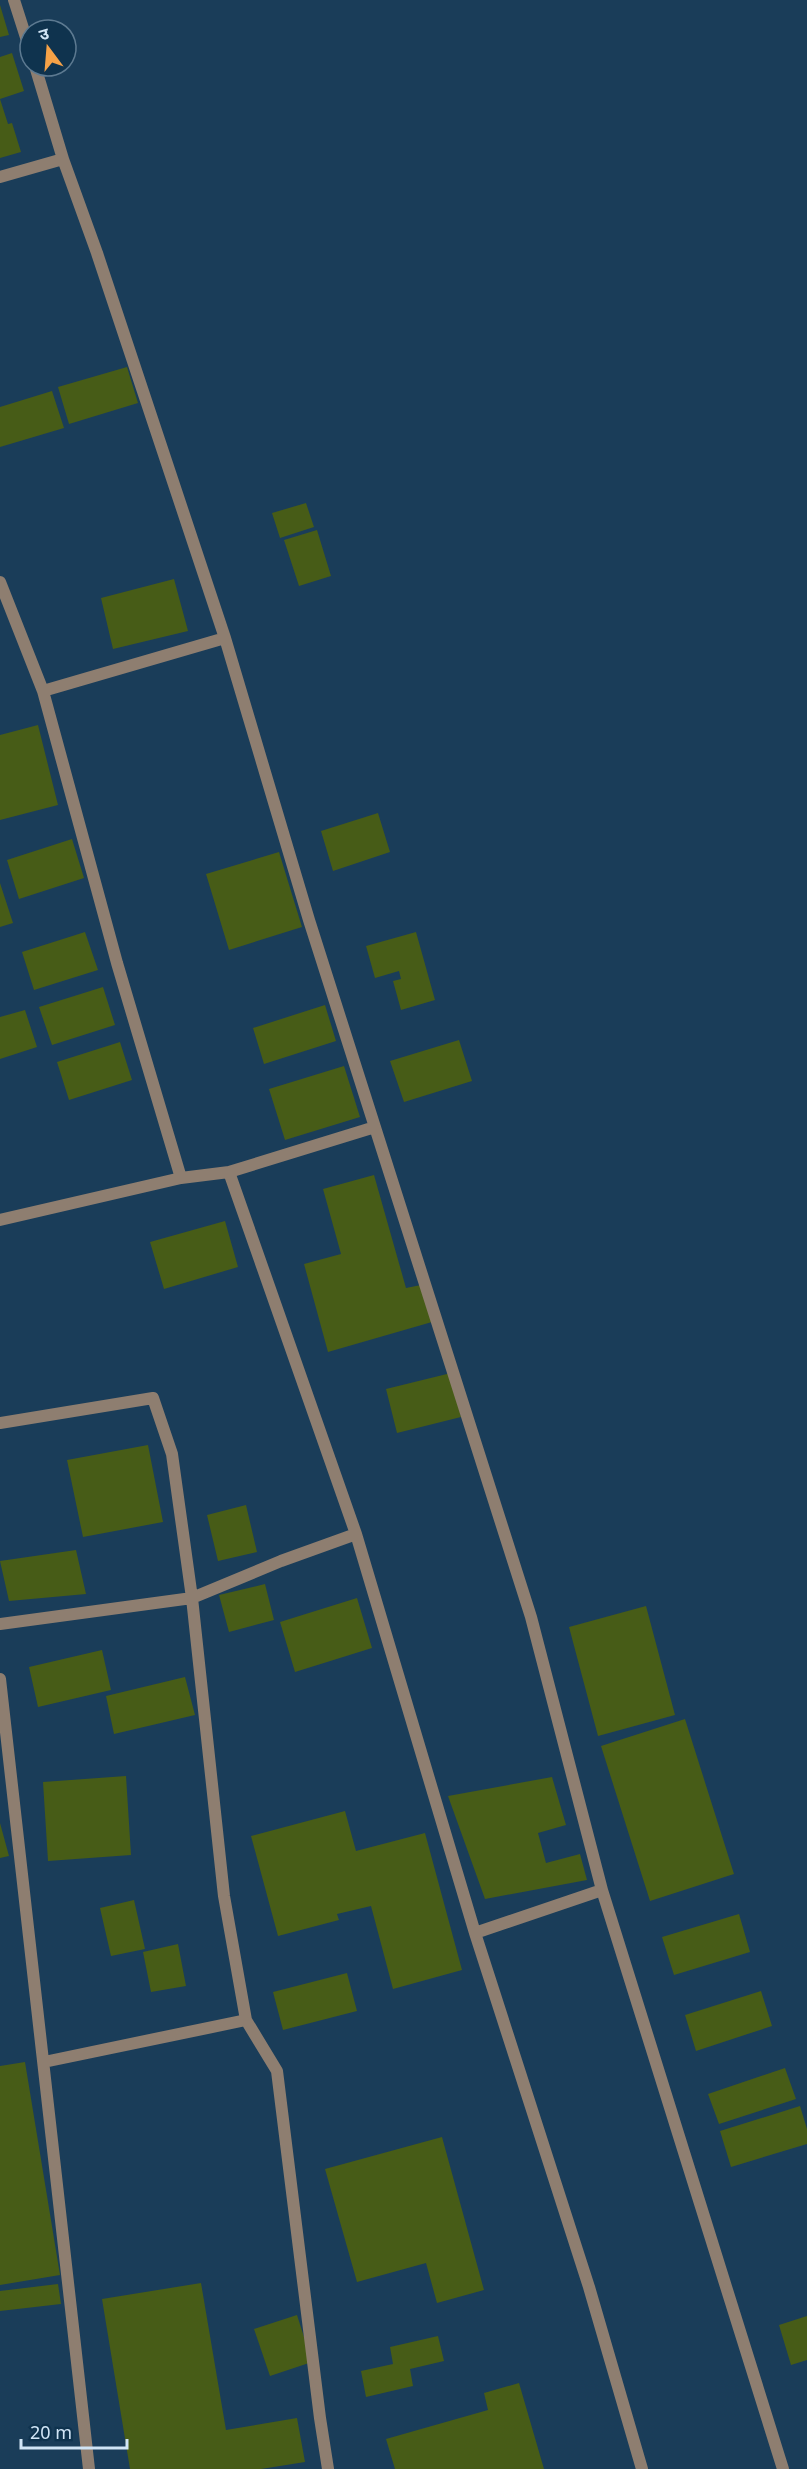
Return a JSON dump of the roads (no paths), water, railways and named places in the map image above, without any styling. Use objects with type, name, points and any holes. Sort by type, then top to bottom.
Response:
[{"type":"street","points":[[14,0],[20,18]]},
{"type":"street","points":[[39,78],[63,159],[97,253],[225,638],[309,920],[531,1617],[602,1890],[783,2469]]},
{"type":"street","points":[[0,177],[63,159]]},
{"type":"street","points":[[0,582],[44,691],[117,963],[181,1178]]},
{"type":"street","points":[[44,691],[225,638]]},
{"type":"street","points":[[0,1220],[181,1178],[229,1172],[375,1127]]},
{"type":"street","points":[[229,1172],[356,1534],[475,1933],[589,2287],[642,2469]]},
{"type":"street","points":[[0,1423],[153,1398],[172,1454],[192,1598],[224,1896],[246,2020],[277,2071],[328,2469]]},
{"type":"street","points":[[0,1624],[192,1598],[281,1560],[356,1534]]},
{"type":"street","points":[[0,1679],[45,2062],[89,2469]]},
{"type":"street","points":[[475,1933],[602,1890]]},
{"type":"street","points":[[45,2062],[246,2020]]}]
